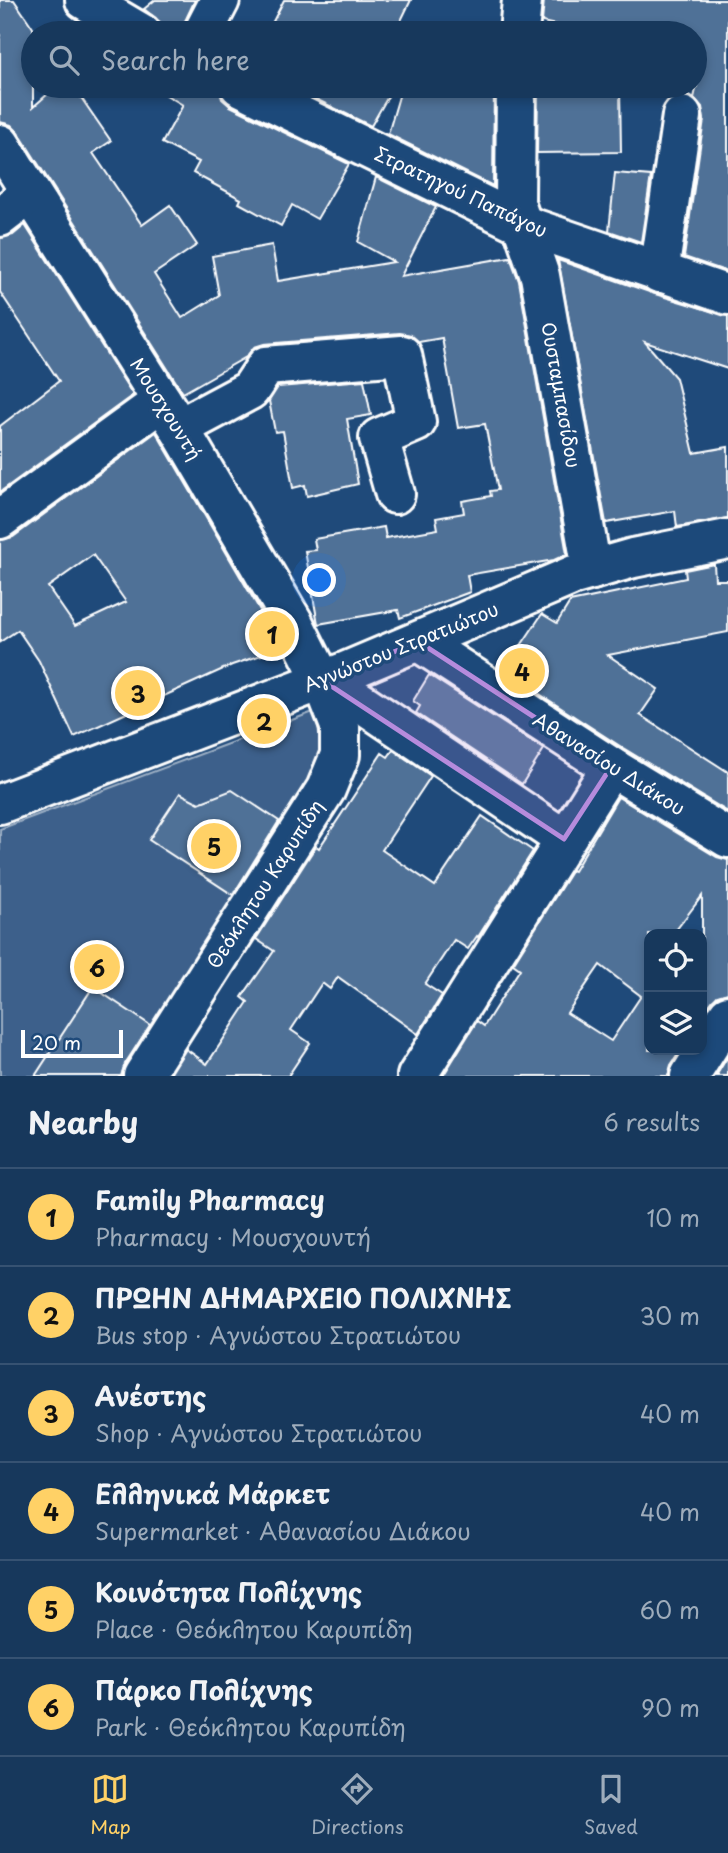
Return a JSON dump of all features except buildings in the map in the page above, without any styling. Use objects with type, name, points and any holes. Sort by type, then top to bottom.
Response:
[{"type":"street","points":[[85,0],[121,21]]},
{"type":"street","points":[[209,21],[220,0]]},
{"type":"street","points":[[520,21],[522,0]]},
{"type":"street","name":"Στρατηγού Παπάγου","points":[[264,98],[521,224],[728,295]]},
{"type":"street","name":"Ουσταμπασίδου","points":[[516,98],[514,190],[521,224],[540,276],[592,570]]},
{"type":"street","points":[[659,273],[682,116]]},
{"type":"street","name":"Μουσχουντή","points":[[0,144],[170,414],[293,622],[322,680]]},
{"type":"street","points":[[0,217],[30,194]]},
{"type":"street","points":[[0,519],[170,414],[250,390],[266,366],[402,355],[416,422],[379,438],[395,494]]},
{"type":"street","name":"Αγνώστου Στρατιώτου","points":[[0,804],[419,642],[557,582],[633,558],[728,539]]},
{"type":"street","name":"Αθανασίου Διάκου","points":[[419,642],[611,767],[728,838]]},
{"type":"street","points":[[322,680],[356,699],[564,839]]},
{"type":"street","name":"Θεόκλητου Καρυπίδη","points":[[143,1076],[326,789],[337,766],[342,741],[340,726],[322,680]]},
{"type":"street","points":[[417,1076],[611,767]]},
{"type":"street","points":[[690,1076],[728,1015]]},
{"type":"highlighted area","points":[[419,642],[611,767],[564,839],[322,680]]},
{"type":"shaded area","points":[[316,711],[323,764],[124,1076],[0,1076],[0,829]]},
{"type":"place","name":"Family Pharmacy","points":[[272,634]]},
{"type":"place","name":"Ελληνικά Μάρκετ","points":[[522,671]]},
{"type":"place","name":"Ανέστης","points":[[138,693]]},
{"type":"place","name":"ΠΡΩΗΝ ΔΗΜΑΡΧΕΙΟ ΠΟΛΙΧΝΗΣ","points":[[264,721]]},
{"type":"place","name":"Κοινότητα Πολίχνης","points":[[214,846]]},
{"type":"place","name":"Πάρκο Πολίχνης","points":[[97,967]]}]
